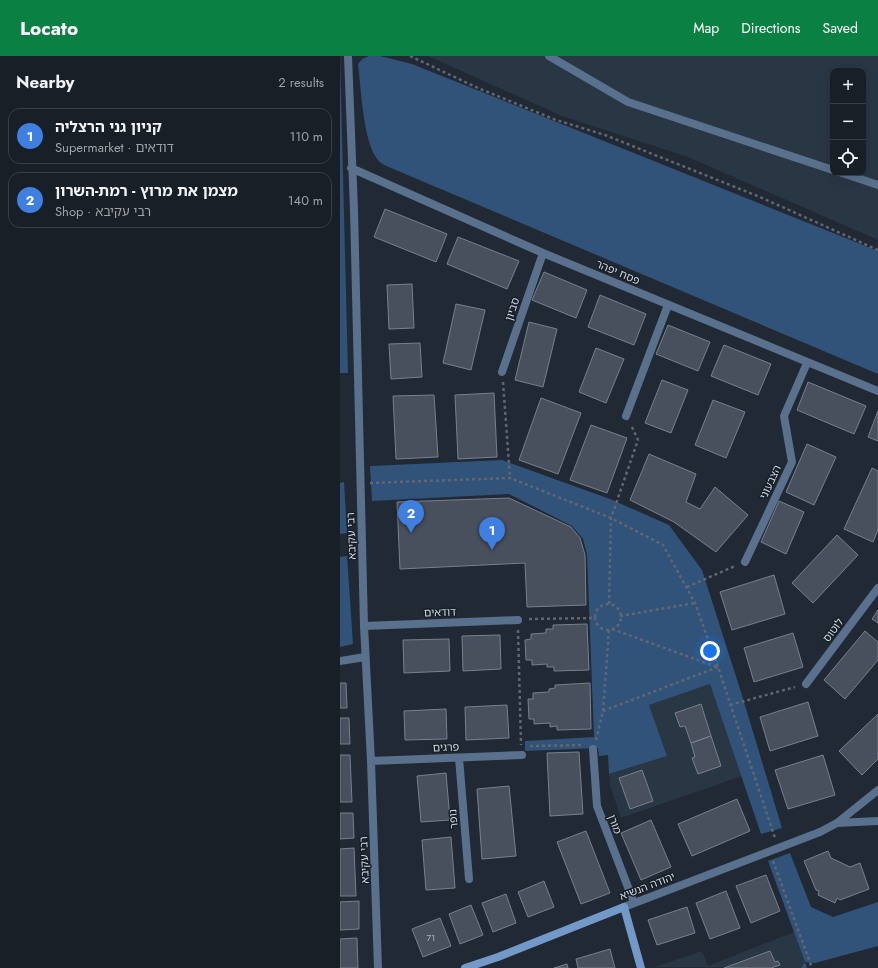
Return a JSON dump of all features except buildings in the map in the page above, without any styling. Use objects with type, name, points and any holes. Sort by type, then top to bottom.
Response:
[{"type":"street","name":"רבי עקיבא","points":[[348,56],[365,657],[371,761],[378,968]]},
{"type":"street","points":[[549,56],[628,102],[830,169]]},
{"type":"street","name":"פסח יפהר","points":[[351,168],[543,253],[878,391]]},
{"type":"street","points":[[851,176],[878,185]]},
{"type":"street","name":"סביון","points":[[502,372],[543,253]]},
{"type":"street","points":[[626,416],[668,305]]},
{"type":"street","name":"הצבעוני","points":[[745,562],[792,462],[784,416],[807,363]]},
{"type":"street","name":"לוטוס","points":[[806,684],[878,588]]},
{"type":"street","name":"דודאים","points":[[364,626],[518,620]]},
{"type":"street","points":[[340,660],[365,657]]},
{"type":"street","name":"מורן","points":[[593,749],[597,806],[634,903]]},
{"type":"street","name":"פרגים","points":[[371,761],[459,758],[522,751]]},
{"type":"street","name":"נופר","points":[[459,758],[469,879]]},
{"type":"street","name":"יהודה הנשיא","points":[[465,968],[498,958],[838,823],[878,790]]},
{"type":"street","name":"יהודה הנשיא","points":[[838,823],[878,821]]},
{"type":"street","points":[[624,907],[641,968]]},
{"type":"path","points":[[410,56],[478,88],[549,118],[605,135],[760,197],[878,250]]},
{"type":"path","points":[[502,372],[510,478]]},
{"type":"path","points":[[609,604],[611,518],[638,440],[626,416]]},
{"type":"path","points":[[360,483],[510,478],[611,518],[663,545],[687,587],[694,603],[718,667],[778,848]]},
{"type":"path","points":[[687,587],[745,562]]},
{"type":"path","points":[[620,616],[694,603]]},
{"type":"path","points":[[595,618],[518,620],[522,751],[581,744],[593,749],[599,732],[603,711],[611,629],[618,624],[620,616],[617,609],[609,604]]},
{"type":"path","points":[[595,618],[599,608],[609,604]]},
{"type":"path","points":[[595,618],[601,628],[611,629],[718,667]]},
{"type":"path","points":[[603,711],[718,667]]},
{"type":"path","points":[[730,705],[806,684]]},
{"type":"path","points":[[770,851],[812,968]]},
{"type":"shaded area","points":[[340,56],[348,373],[340,373]]},
{"type":"shaded area","points":[[369,56],[380,56],[412,64],[878,251],[878,374],[382,164],[373,152],[369,141],[362,100],[358,64],[362,59]]},
{"type":"shaded area","points":[[428,56],[878,56],[878,240],[688,157],[562,116]]},
{"type":"shaded area","points":[[502,460],[610,499],[669,525],[702,570],[782,828],[761,834],[710,684],[649,705],[667,756],[609,774],[608,755],[599,756],[598,748],[525,751],[525,741],[594,737],[587,554],[583,539],[572,526],[509,494],[372,501],[370,466]]},
{"type":"shaded area","points":[[344,482],[347,533],[340,534],[340,483]]},
{"type":"shaded area","points":[[347,556],[353,644],[340,647],[340,557]]},
{"type":"shaded area","points":[[710,684],[742,776],[621,818],[610,785],[609,774],[667,756],[649,705]]},
{"type":"shaded area","points":[[790,853],[811,907],[833,917],[878,902],[878,946],[815,963],[805,962],[768,861]]},
{"type":"shaded area","points":[[794,932],[805,962],[801,968],[655,967],[702,951],[708,966]]},
{"type":"shaded area","points":[[805,962],[807,968],[801,968]]},
{"type":"place","name":"מצמן את מרוץ - רמת-השרון","points":[[411,533]]},
{"type":"place","name":"קניון גני הרצליה","points":[[492,550]]}]
